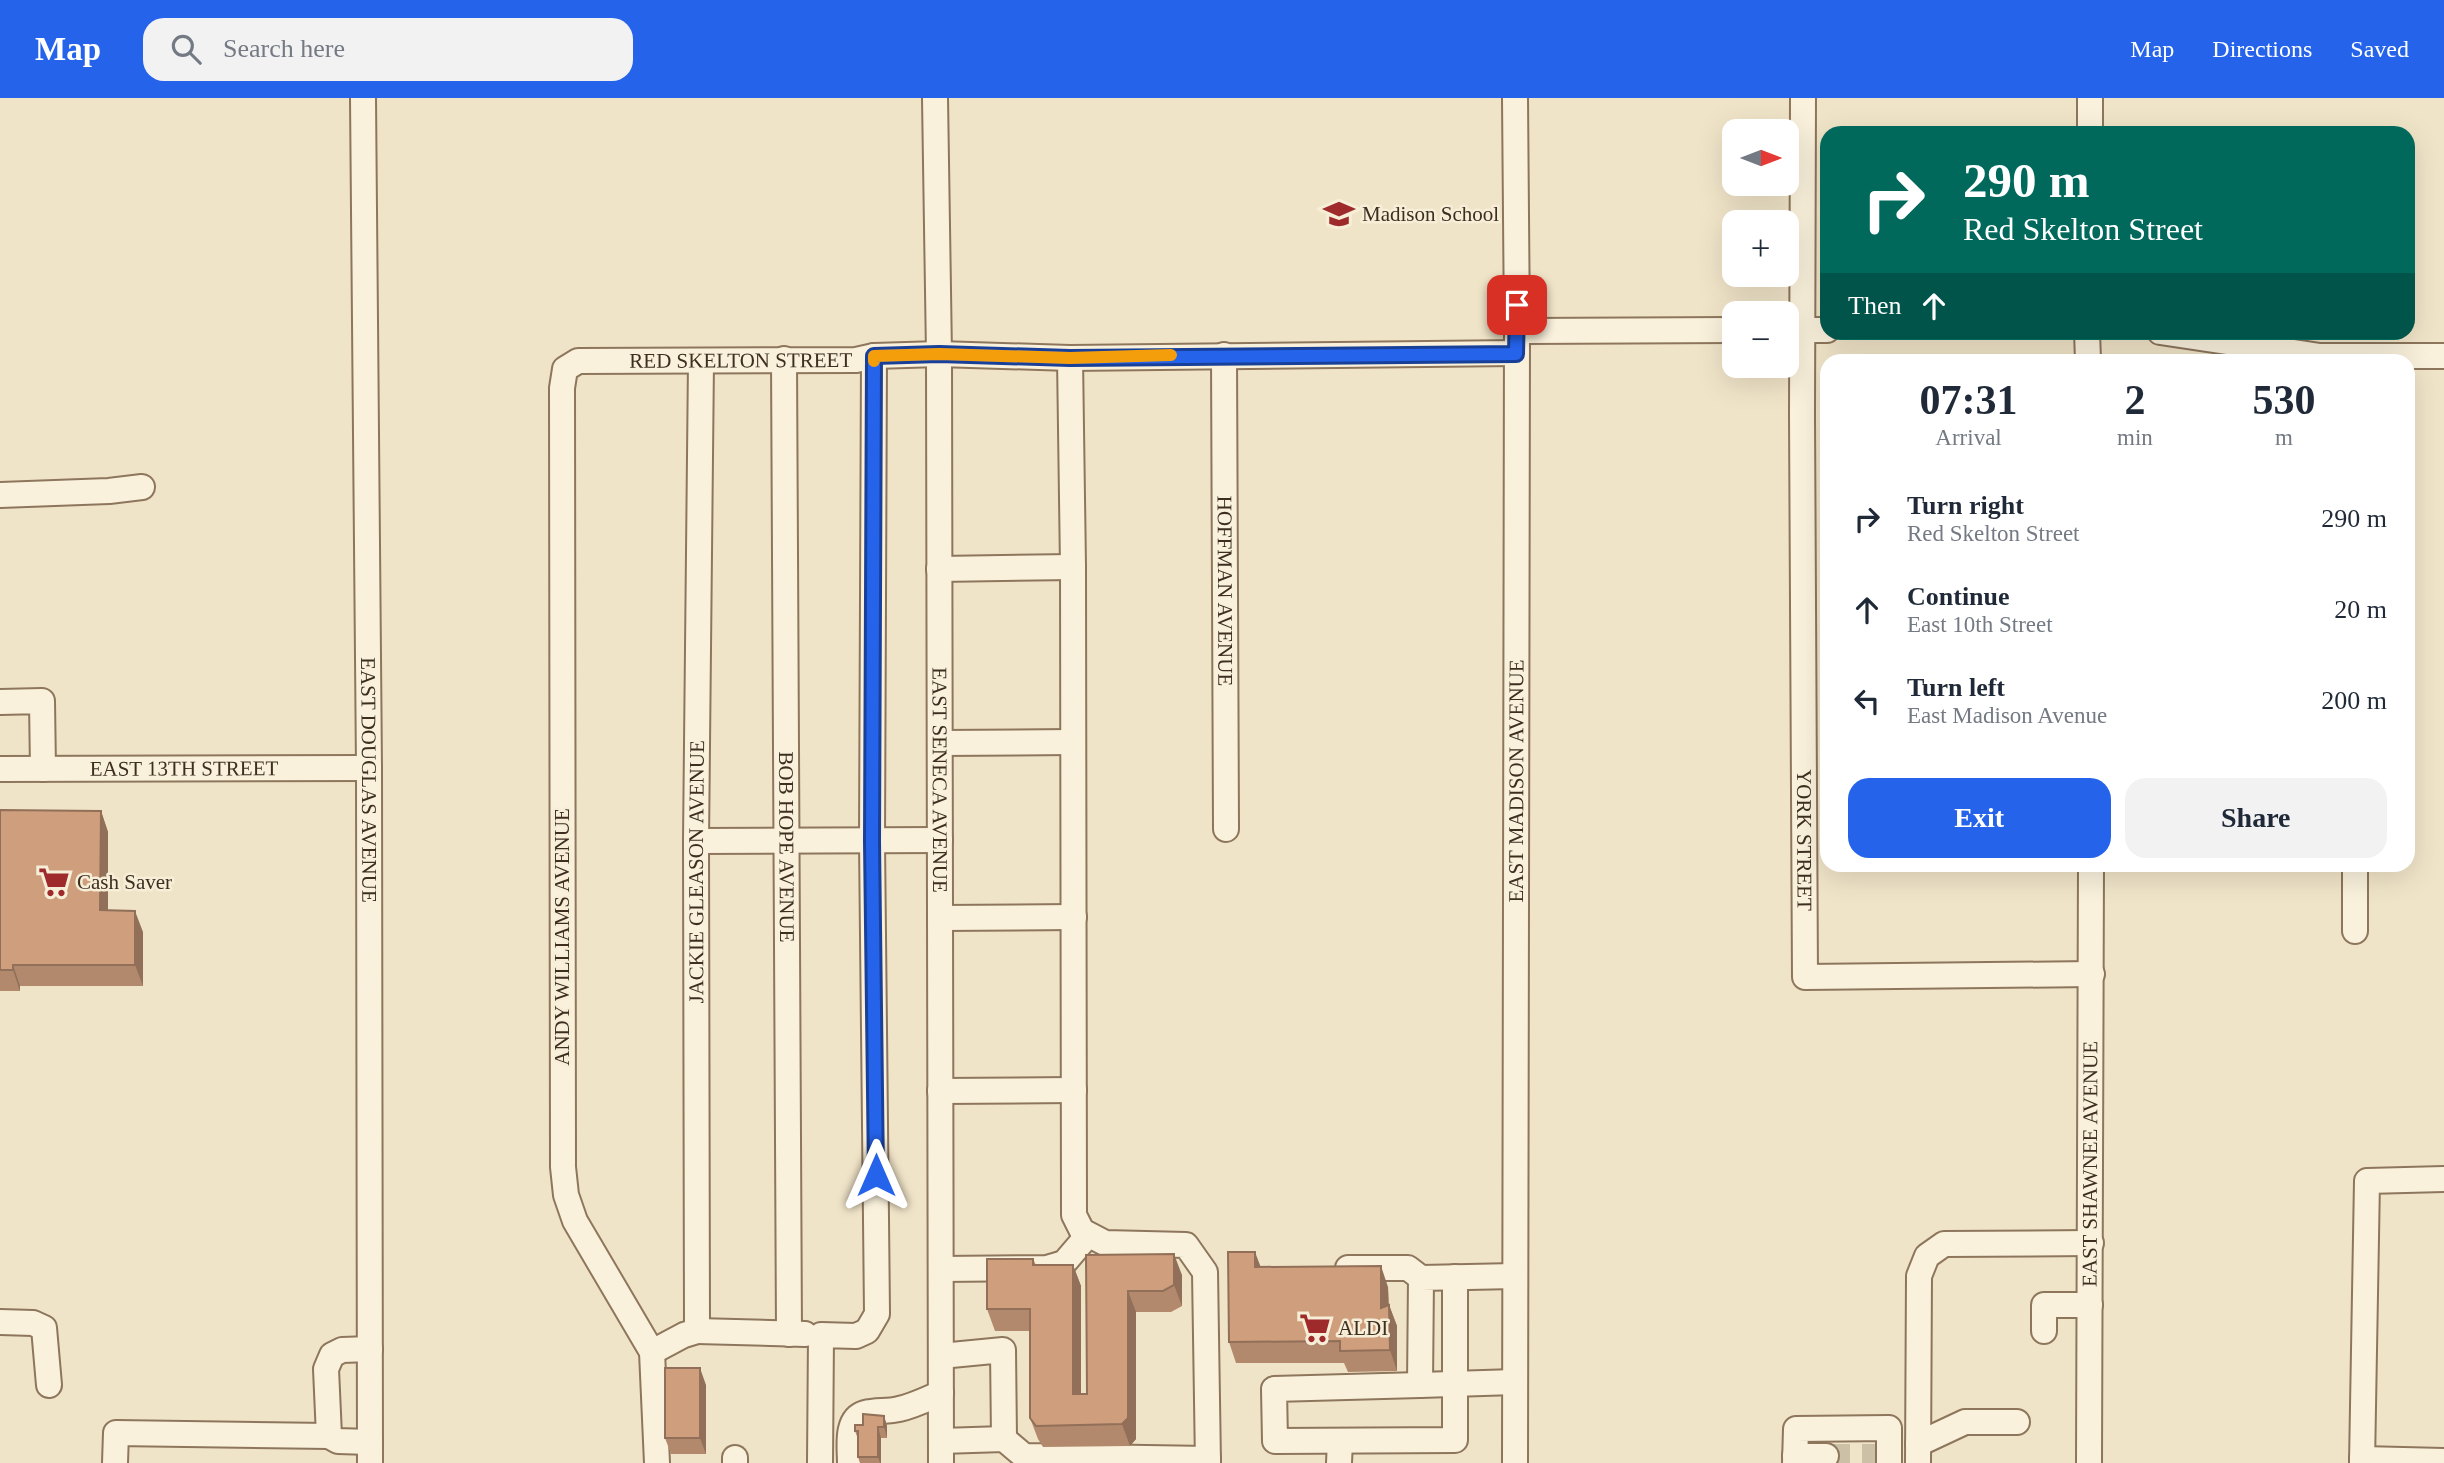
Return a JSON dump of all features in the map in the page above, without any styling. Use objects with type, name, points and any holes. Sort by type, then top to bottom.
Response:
[{"type":"street","name":"EAST DOUGLAS AVENUE","points":[[363,98],[369,768],[370,1453]]},
{"type":"street","name":"EAST SENECA AVENUE","points":[[935,98],[939,354],[941,1269],[941,1393],[936,1450]]},
{"type":"street","name":"EAST MADISON AVENUE","points":[[1515,98],[1515,1463]]},
{"type":"street","points":[[1803,98],[1806,330]]},
{"type":"street","points":[[2090,98],[2090,126]]},
{"type":"street","name":"YORK STREET","points":[[1806,330],[1802,416],[1805,977],[2092,974]]},
{"type":"street","name":"RED SKELTON STREET","points":[[562,388],[565,369],[578,361],[856,360],[874,356],[939,354],[1070,358],[1224,355],[1722,331]]},
{"type":"street","points":[[2213,340],[2307,354]]},
{"type":"street","name":"HOFFMAN AVENUE","points":[[1224,355],[1226,829]]},
{"type":"street","points":[[652,1352],[684,1335],[697,1332],[856,1336],[867,1332],[877,1314],[872,841],[874,356]]},
{"type":"street","points":[[2415,357],[2444,356]]},
{"type":"street","points":[[936,1450],[1004,1439],[1024,1455],[1208,1461],[1205,1272],[1186,1245],[1105,1243],[1082,1231],[1074,1215],[1070,358]]},
{"type":"street","name":"BOB HOPE AVENUE","points":[[784,359],[789,1334]]},
{"type":"street","name":"JACKIE GLEASON AVENUE","points":[[697,1332],[696,841],[701,361]]},
{"type":"street","name":"ANDY WILLIAMS AVENUE","points":[[562,388],[563,1167],[566,1195],[575,1221],[652,1352],[657,1463]]},
{"type":"street","points":[[0,495],[109,491],[142,487]]},
{"type":"street","points":[[939,569],[1073,567]]},
{"type":"street","points":[[0,702],[42,701],[43,769]]},
{"type":"street","points":[[940,743],[1072,742]]},
{"type":"street","name":"EAST 13TH STREET","points":[[0,769],[369,768]]},
{"type":"street","points":[[696,841],[940,841]]},
{"type":"street","name":"EAST SHAWNEE AVENUE","points":[[2089,1463],[2091,872]]},
{"type":"street","points":[[2355,872],[2356,931]]},
{"type":"street","points":[[940,918],[1074,917]]},
{"type":"street","points":[[940,1091],[1074,1090]]},
{"type":"street","points":[[2444,1179],[2368,1181],[2362,1461],[2444,1461]]},
{"type":"street","points":[[941,1269],[1047,1268],[1064,1263],[1088,1235]]},
{"type":"street","points":[[1918,1454],[1919,1276],[1927,1256],[1944,1244],[2091,1243]]},
{"type":"street","points":[[1327,1268],[1408,1268],[1421,1278],[1515,1276]]},
{"type":"street","points":[[1455,1277],[1455,1384],[1455,1440],[1339,1452],[1275,1441],[1274,1389],[1455,1384],[1515,1382]]},
{"type":"street","points":[[1420,1385],[1421,1278]]},
{"type":"street","points":[[2044,1331],[2044,1305],[2090,1305]]},
{"type":"street","points":[[0,1322],[33,1323],[44,1328],[49,1385]]},
{"type":"street","points":[[820,1463],[821,1335]]},
{"type":"street","points":[[329,1436],[326,1369],[332,1355],[342,1350],[370,1349]]},
{"type":"street","points":[[941,1356],[1003,1350],[1004,1439]]},
{"type":"street","points":[[850,1463],[852,1424],[859,1416],[900,1409],[910,1412],[941,1393]]},
{"type":"street","points":[[1826,1456],[1795,1460],[1796,1429],[1889,1428],[1885,1458],[1918,1454],[1965,1422],[2017,1422]]},
{"type":"street","points":[[116,1463],[116,1433],[329,1436],[370,1453]]},
{"type":"building","name":"Cash Saver","points":[[0,810],[101,811],[100,910],[135,911],[135,965],[13,965],[13,970],[0,970]]},
{"type":"building","points":[[1228,1252],[1255,1252],[1255,1267],[1381,1266],[1381,1308],[1389,1305],[1390,1350],[1340,1351],[1340,1341],[1229,1342]]},
{"type":"building","points":[[1174,1254],[1174,1285],[1163,1291],[1128,1291],[1128,1418],[1122,1424],[1036,1426],[1030,1418],[1030,1309],[987,1309],[987,1259],[1033,1259],[1033,1265],[1073,1265],[1073,1394],[1087,1394],[1086,1255]]},
{"type":"building","points":[[665,1368],[700,1368],[700,1438],[665,1438]]},
{"type":"building","points":[[863,1414],[884,1416],[884,1427],[878,1427],[878,1457],[858,1457],[858,1431],[855,1431],[855,1425],[863,1425]]},
{"type":"tunnel","points":[[1826,1456],[1877,1456]]},
{"type":"slow traffic","points":[[874,361],[874,356],[939,354],[1070,358],[1171,355]]},
{"type":"place","name":"Madison School","points":[[1339,214]]},
{"type":"place","name":"Cash Saver","points":[[54,882]]},
{"type":"place","name":"ALDI","points":[[1315,1328]]},
{"type":"route","points":[[876,1175],[872,841],[874,356],[939,354],[1070,358],[1516,354],[1517,305]]}]
